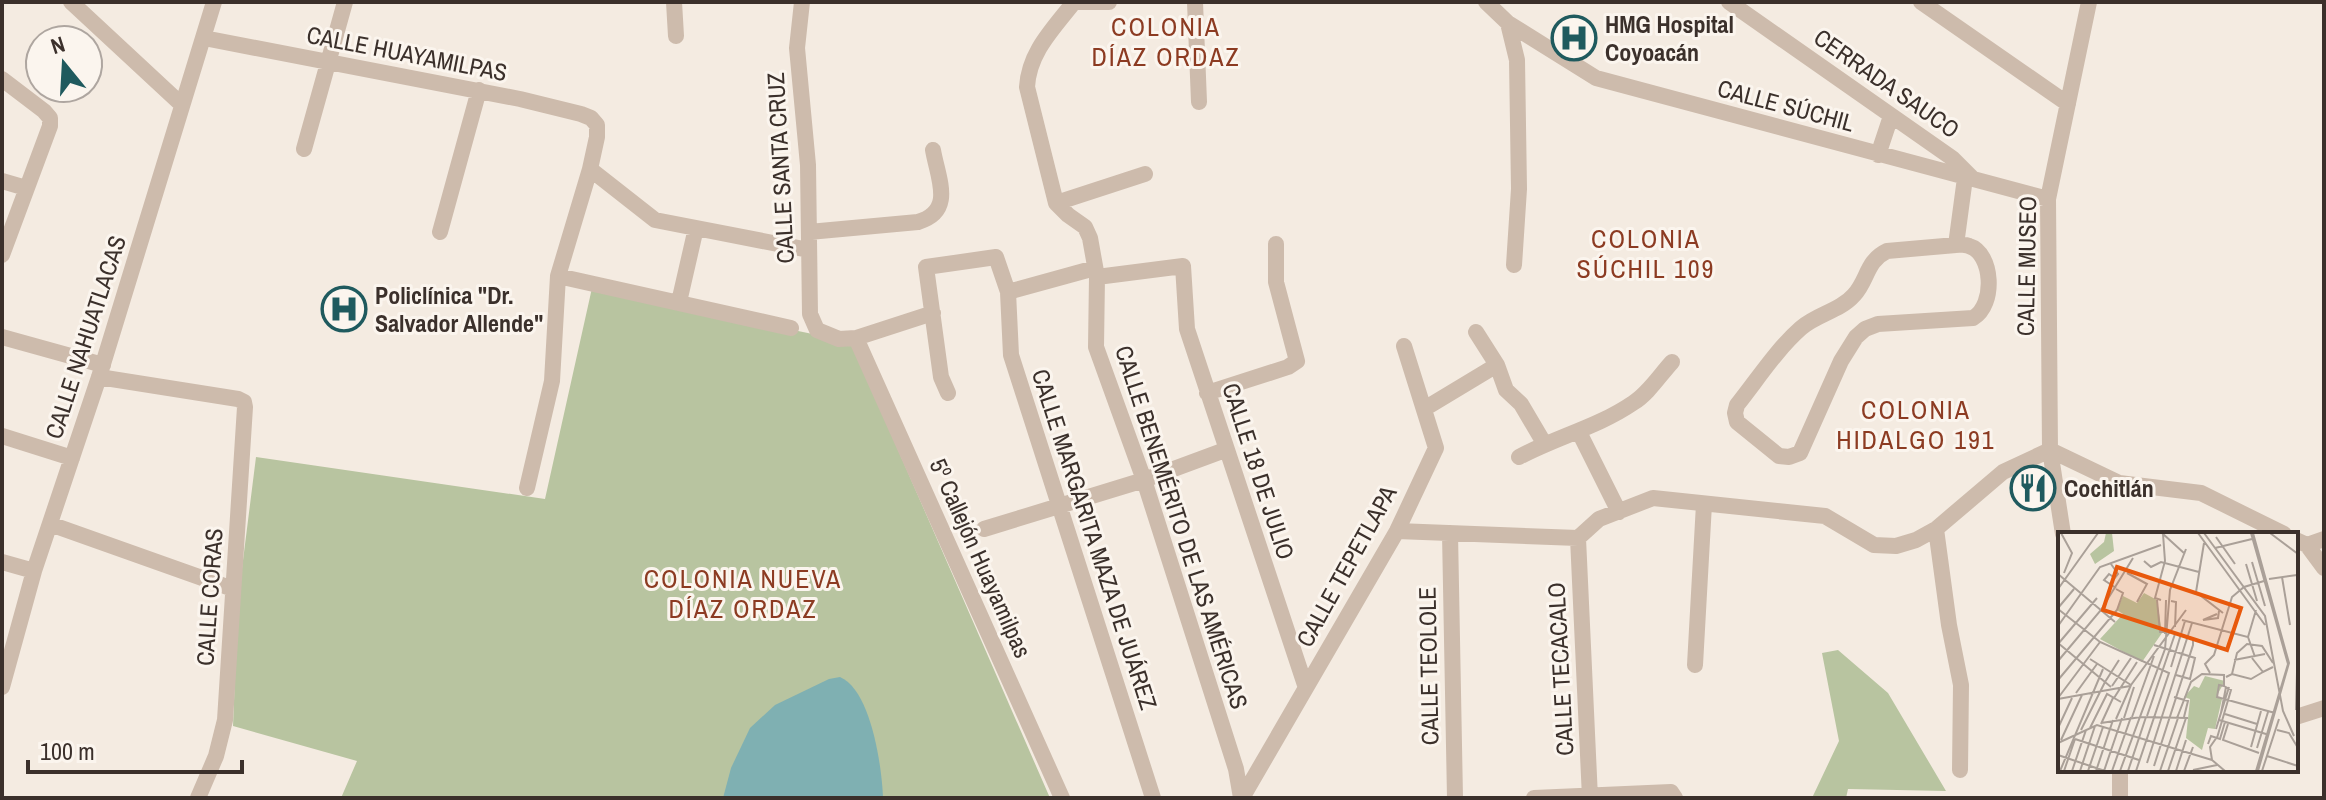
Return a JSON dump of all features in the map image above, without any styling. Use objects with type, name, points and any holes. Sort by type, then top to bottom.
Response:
[{"type":"street","points":[[304,149],[345,2]]},
{"type":"street","points":[[674,2],[676,36]]},
{"type":"street","name":"CALLE SANTA CRUZ","points":[[802,2],[797,48],[808,165],[810,314],[817,330],[839,339],[856,338]]},
{"type":"street","points":[[1109,2],[1076,2],[1036,51],[1028,73],[1027,87],[1056,203],[1145,174]]},
{"type":"street","points":[[1195,2],[1199,102]]},
{"type":"street","name":"CALLE SÚCHIL","points":[[1486,2],[1508,23],[1596,78],[2048,199]]},
{"type":"street","name":"CERRADA SAUCO","points":[[1729,2],[1952,158],[1970,179]]},
{"type":"street","points":[[1921,2],[2068,104]]},
{"type":"street","name":"CALLE MUSEO","points":[[2063,532],[2050,450],[2048,199],[2089,2]]},
{"type":"street","name":"CALLE NAHUATLACAS","points":[[2,687],[34,571],[101,371],[214,3]]},
{"type":"street","points":[[81,5],[182,105]]},
{"type":"street","points":[[1508,23],[1517,60],[1519,189],[1514,265]]},
{"type":"street","name":"CALLE HUAYAMILPAS","points":[[204,38],[479,90],[581,114],[597,125],[590,169]]},
{"type":"street","points":[[2,79],[50,118],[50,126],[2,255]]},
{"type":"street","points":[[440,232],[479,90]]},
{"type":"street","points":[[1878,155],[1891,116]]},
{"type":"street","points":[[809,232],[929,219],[938,212],[942,201],[933,150]]},
{"type":"street","points":[[527,488],[552,381],[558,276],[590,169],[655,220],[809,250]]},
{"type":"street","points":[[1956,245],[1970,179]]},
{"type":"street","points":[[2,181],[26,188]]},
{"type":"street","name":"CALLE BENEMÉRITO DE LAS AMÉRICAS","points":[[1056,203],[1085,227],[1090,238],[1096,272],[1096,347],[1144,480],[1236,769],[1241,798]]},
{"type":"street","points":[[679,302],[696,228]]},
{"type":"street","points":[[1207,393],[1288,367],[1297,361],[1276,282],[1276,244]]},
{"type":"street","points":[[1956,245],[1970,246],[1979,252],[1986,265],[1989,299],[1983,313],[1973,318],[1878,324],[1865,329],[1841,361],[1800,453],[1789,457],[1779,456],[1737,422],[1737,405],[1799,330],[1819,315],[1845,305],[1857,292],[1869,265],[1877,256],[1887,251],[1956,245]]},
{"type":"street","points":[[948,393],[941,377],[926,267],[996,257],[1008,292],[1096,272]]},
{"type":"street","name":"CALLE 18 DE JULIO","points":[[1096,272],[1183,266],[1187,329],[1306,688]]},
{"type":"street","points":[[558,276],[791,328]]},
{"type":"street","name":"CALLE MARGARITA MAZA DE JUÁREZ","points":[[1008,292],[1011,355],[1153,798]]},
{"type":"street","points":[[856,338],[933,313]]},
{"type":"street","points":[[1476,332],[1497,365],[1506,390],[1521,404],[1544,443]]},
{"type":"street","points":[[2,337],[101,371]]},
{"type":"street","name":"5º Callejón Huayamilpas","points":[[856,338],[1062,798]]},
{"type":"street","name":"CALLE TEPETLAPA","points":[[1241,798],[1397,531],[1436,448],[1404,346]]},
{"type":"street","points":[[1519,457],[1544,443],[1579,432],[1636,402],[1672,362]]},
{"type":"street","points":[[1424,409],[1497,365]]},
{"type":"street","name":"CALLE CORAS","points":[[101,371],[244,402],[245,435],[225,720],[216,756],[198,798]]},
{"type":"street","points":[[1579,432],[1619,512]]},
{"type":"street","points":[[2,436],[72,458]]},
{"type":"street","points":[[984,529],[1144,480],[1225,450]]},
{"type":"street","points":[[1397,531],[1578,538],[1592,524],[1653,498],[1825,516],[1879,546],[1906,543],[1936,529],[2003,472],[2050,450],[2119,483],[2201,493],[2280,532]]},
{"type":"street","points":[[1695,665],[1704,504]]},
{"type":"street","points":[[50,524],[233,589]]},
{"type":"street","points":[[1936,529],[1961,685],[1960,770]]},
{"type":"street","name":"CALLE TEOLOLE","points":[[1450,533],[1455,798]]},
{"type":"street","name":"CALLE TECACALO","points":[[1578,538],[1590,797]]},
{"type":"street","points":[[2302,542],[2324,539]]},
{"type":"street","points":[[2302,542],[2324,568]]},
{"type":"street","points":[[2,562],[34,571]]},
{"type":"street","points":[[2298,716],[2324,708]]},
{"type":"street","points":[[2120,772],[2120,798]]},
{"type":"street","points":[[1534,798],[1673,795]]},
{"type":"green space","points":[[592,288],[851,342],[1050,798],[341,798],[357,761],[233,726],[238,600],[256,457],[545,499]]},
{"type":"green space","points":[[1838,650],[1888,693],[1946,791],[1848,789],[1846,798],[1812,798],[1839,741],[1822,653]]},
{"type":"water","points":[[840,677],[860,697],[867,713],[877,750],[883,798],[723,798],[731,768],[750,728],[775,705],[829,679]]},
{"type":"place","name":"HMG Hospital Coyoacán","points":[[1574,38]]},
{"type":"place","name":"Policlínica \"Dr. Salvador Allende\"","points":[[344,309]]},
{"type":"place","name":"Cochitlán","points":[[2033,488]]},
{"type":"district","name":"COLONIA DÍAZ ORDAZ","points":[[1166,41]]},
{"type":"district","name":"COLONIA SÚCHIL 109","points":[[1646,253]]},
{"type":"district","name":"COLONIA HIDALGO 191","points":[[1916,424]]},
{"type":"district","name":"COLONIA NUEVA DÍAZ ORDAZ","points":[[743,593]]}]
